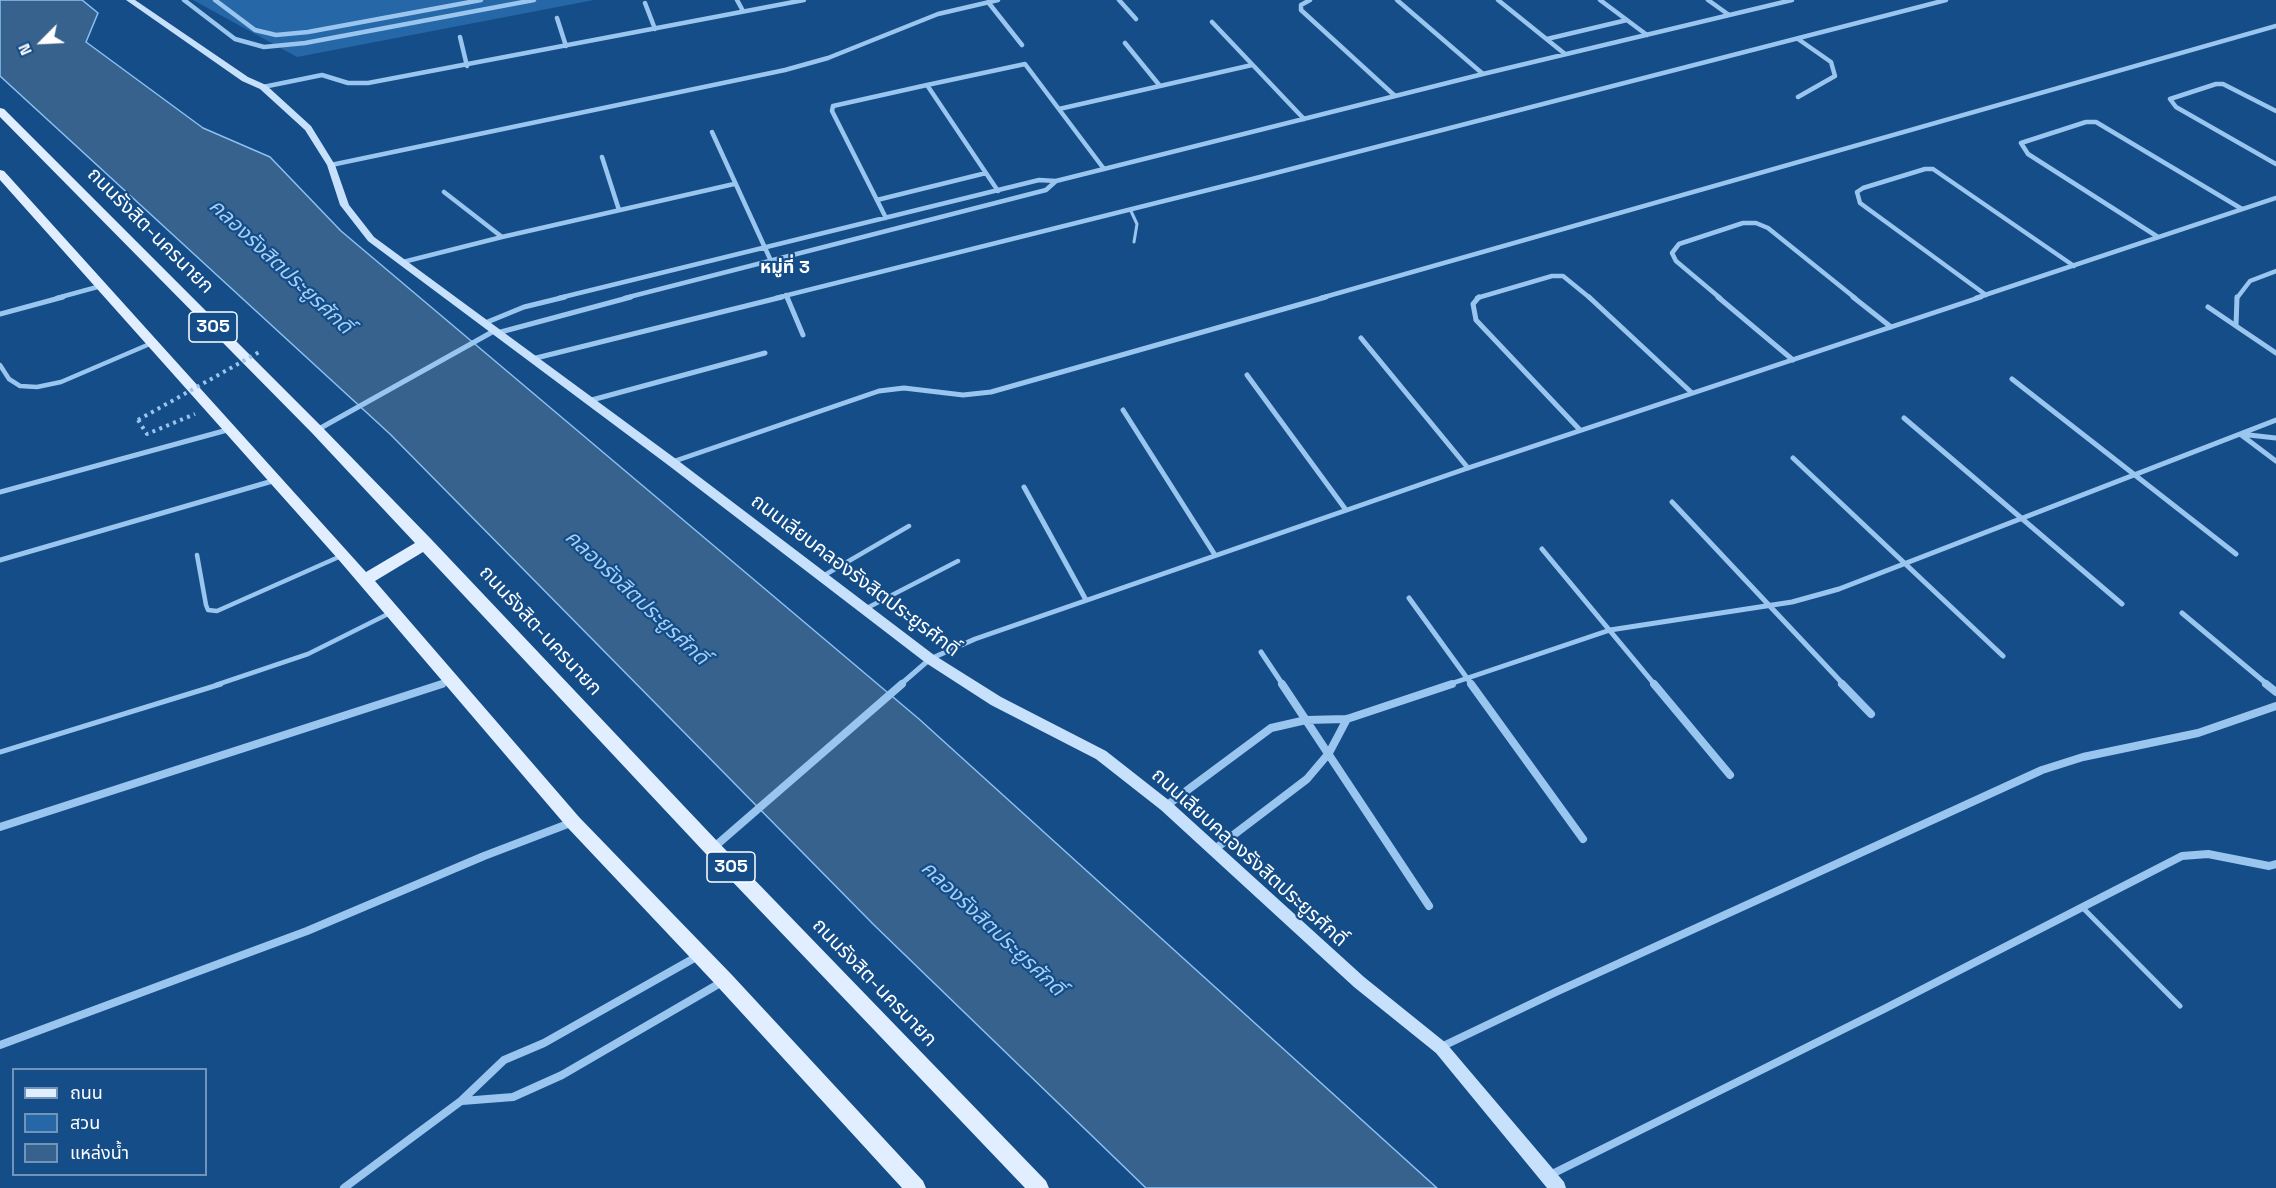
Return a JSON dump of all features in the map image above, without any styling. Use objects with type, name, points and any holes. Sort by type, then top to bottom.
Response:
[{"type":"main road","name":"ถนนรังสิต-นครนายก","points":[[0,111],[317,430],[712,849],[1040,1188]]},
{"type":"main road","name":"305","points":[[0,173],[344,555],[573,822],[916,1188]]},
{"type":"main road","points":[[365,580],[426,543]]},
{"type":"street","name":"ถนนเลียบคลองรังสิตประยูรศักดิ์","points":[[130,0],[245,79],[263,87],[312,132],[331,165],[345,205],[371,239],[672,462],[930,659],[996,702],[1101,755],[1166,806],[1359,982],[1441,1047],[1558,1188]]},
{"type":"street","points":[[184,0],[235,39],[264,47],[305,43],[534,0]]},
{"type":"street","points":[[215,0],[255,30],[276,35],[308,32],[481,0]]},
{"type":"street","points":[[495,0],[496,7]]},
{"type":"street","points":[[737,0],[743,11]]},
{"type":"street","points":[[263,87],[322,75],[348,83],[368,83],[467,66],[804,0]]},
{"type":"street","points":[[331,165],[785,69],[828,58],[938,14],[998,0]]},
{"type":"street","points":[[1119,0],[1136,19]]},
{"type":"street","points":[[1310,0],[1300,5],[1301,10],[1395,96]]},
{"type":"street","points":[[1396,0],[1484,74]]},
{"type":"street","points":[[1498,0],[1565,54]]},
{"type":"street","points":[[1600,0],[1647,35]]},
{"type":"street","points":[[1708,0],[1729,15]]},
{"type":"street","points":[[317,430],[477,340],[524,307],[1039,180],[1056,181],[1104,170],[1484,74],[1792,0]]},
{"type":"street","points":[[532,358],[1130,209],[1946,0]]},
{"type":"street","points":[[988,2],[1022,45]]},
{"type":"street","points":[[645,3],[655,29]]},
{"type":"street","points":[[557,18],[566,46]]},
{"type":"street","points":[[1547,39],[1627,20]]},
{"type":"street","points":[[1212,22],[1304,119]]},
{"type":"street","points":[[672,462],[879,391],[904,388],[963,395],[991,392],[2276,26]]},
{"type":"street","points":[[460,38],[467,66]]},
{"type":"street","points":[[1797,39],[1831,62],[1835,76],[1798,97]]},
{"type":"street","points":[[1125,43],[1160,86]]},
{"type":"street","points":[[886,218],[832,111],[832,106],[1025,64],[1104,170]]},
{"type":"street","points":[[1059,109],[1252,65]]},
{"type":"street","points":[[2276,111],[2223,84],[2170,99],[2176,107],[2276,164]]},
{"type":"street","points":[[927,85],[998,191]]},
{"type":"street","points":[[2158,237],[2028,154],[2020,143],[2086,122],[2096,122],[2242,209]]},
{"type":"street","points":[[712,132],[771,261]]},
{"type":"street","points":[[602,157],[618,210]]},
{"type":"street","points":[[1986,295],[1860,203],[1857,192],[1863,188],[1925,169],[1933,170],[2074,266]]},
{"type":"street","points":[[877,200],[986,172]]},
{"type":"street","points":[[492,329],[771,261],[1046,190],[1056,181]]},
{"type":"street","points":[[403,262],[734,184]]},
{"type":"street","points":[[444,192],[502,237]]},
{"type":"street","points":[[712,849],[930,659],[975,639],[1580,430],[2276,198]]},
{"type":"street","points":[[1793,360],[1676,261],[1672,253],[1679,244],[1743,223],[1756,223],[1768,228],[1891,327]]},
{"type":"street","points":[[2236,326],[2237,297],[2242,289],[2250,281],[2276,271]]},
{"type":"street","points":[[1580,430],[1476,320],[1473,304],[1478,297],[1552,276],[1563,276],[1573,282],[1692,393]]},
{"type":"street","points":[[0,314],[101,286]]},
{"type":"street","points":[[786,295],[803,335]]},
{"type":"street","points":[[2208,307],[2276,353]]},
{"type":"street","points":[[1361,338],[1468,468]]},
{"type":"street","points":[[588,402],[765,353]]},
{"type":"street","points":[[1246,375],[1346,510]]},
{"type":"street","points":[[2012,379],[2236,554]]},
{"type":"street","points":[[1123,410],[1215,555]]},
{"type":"street","points":[[1904,418],[2122,604]]},
{"type":"street","points":[[1166,806],[1271,728],[1306,720],[1347,719],[1610,630],[1769,605],[1839,590],[2276,420]]},
{"type":"street","points":[[0,492],[231,429]]},
{"type":"street","points":[[2240,434],[2276,438]]},
{"type":"street","points":[[2240,434],[2276,460]]},
{"type":"street","points":[[1793,458],[2002,656]]},
{"type":"street","points":[[0,560],[276,479]]},
{"type":"street","points":[[1024,487],[1086,600]]},
{"type":"street","points":[[1672,502],[1871,714]]},
{"type":"street","points":[[1542,549],[1730,775]]},
{"type":"street","points":[[1409,598],[1583,839]]},
{"type":"street","points":[[2182,613],[2276,692]]},
{"type":"street","points":[[1261,652],[1430,906]]},
{"type":"street","points":[[0,827],[452,680]]},
{"type":"street","points":[[1441,1047],[1556,992],[2042,770],[2083,757],[2198,733],[2276,706]]},
{"type":"street","points":[[1215,849],[1307,779],[1329,753],[1347,719]]},
{"type":"street","points":[[0,1044],[307,931],[484,856],[573,822]]},
{"type":"street","points":[[1548,1176],[1884,1009],[2182,856],[2208,854],[2268,866],[2276,864]]},
{"type":"street","points":[[344,1188],[461,1101],[504,1060],[544,1043],[700,955]]},
{"type":"street","points":[[461,1101],[513,1097],[562,1075],[724,981]]},
{"type":"lane","points":[[1130,209],[1137,224],[1134,242]]},
{"type":"lane","points":[[0,365],[9,379],[20,386],[37,387],[61,382],[152,343]]},
{"type":"lane","points":[[822,576],[909,526]]},
{"type":"lane","points":[[197,555],[206,605],[208,610],[217,611],[344,555]]},
{"type":"lane","points":[[865,610],[958,561]]},
{"type":"lane","points":[[0,752],[271,668],[308,654],[392,612]]},
{"type":"lane","points":[[2082,907],[2180,1006]]},
{"type":"path","points":[[212,407],[147,434],[138,420],[261,351]]},
{"type":"green space","points":[[193,0],[594,0],[297,57]]},
{"type":"water","name":"คลองรังสิตประยูรศักดิ์","points":[[0,0],[82,0],[98,13],[86,42],[203,128],[270,157],[341,231],[919,719],[1437,1188],[1146,1188],[874,925],[390,434],[0,76]]},
{"type":"district","name":"หมู่ที่ 3","points":[[785,268]]}]
